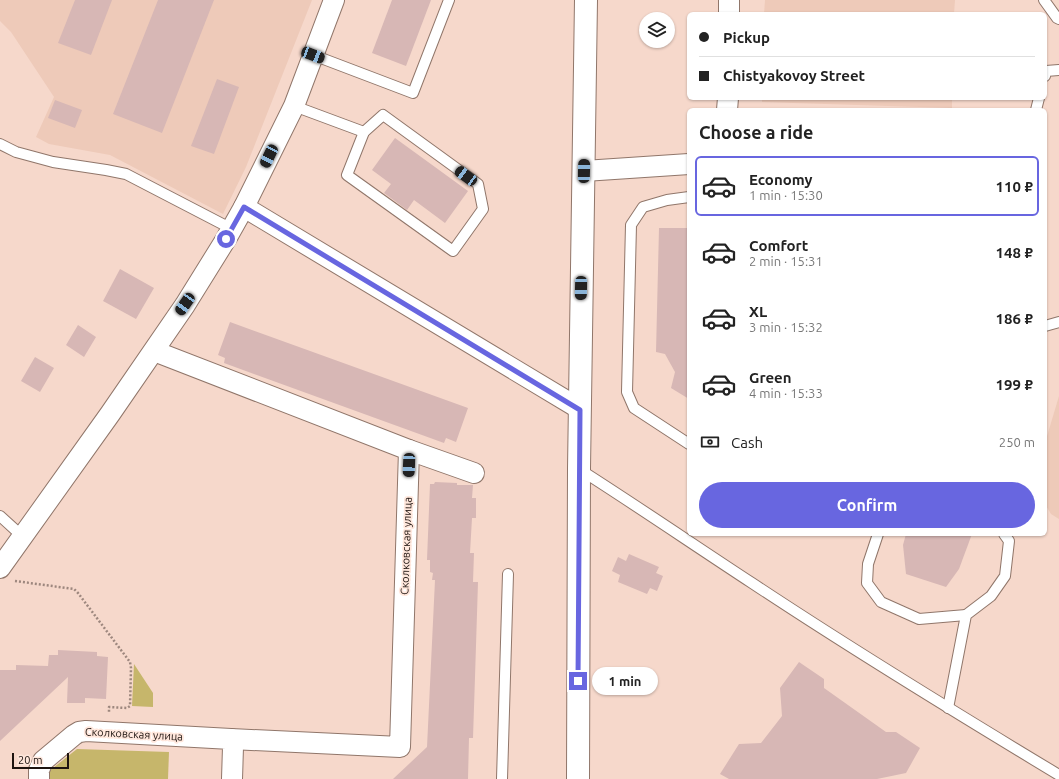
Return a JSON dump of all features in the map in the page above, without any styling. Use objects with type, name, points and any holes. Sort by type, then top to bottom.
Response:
[{"type":"street","points":[[5,574],[22,536],[154,351],[232,229],[294,106],[334,0]]},
{"type":"street","points":[[578,779],[580,332],[586,0]]},
{"type":"street","points":[[729,0],[729,12]]},
{"type":"street","points":[[584,171],[687,164]]},
{"type":"street","points":[[244,207],[580,410]]},
{"type":"street","points":[[154,351],[409,450],[474,473]]},
{"type":"street","name":"Сколковская улица","points":[[38,779],[39,770],[43,761],[74,735],[79,732],[86,731],[231,740],[400,747],[409,450]]},
{"type":"street","points":[[231,740],[233,747],[232,779]]},
{"type":"lane","points":[[313,55],[413,94],[449,0]]},
{"type":"lane","points":[[1044,0],[1059,19]]},
{"type":"lane","points":[[1047,71],[1059,70]]},
{"type":"lane","points":[[294,106],[364,132]]},
{"type":"lane","points":[[383,115],[478,184],[483,209],[453,251],[347,175],[364,132],[383,115]]},
{"type":"lane","points":[[0,144],[16,152],[53,162],[126,174],[232,229]]},
{"type":"lane","points":[[687,197],[667,200],[643,208],[631,225],[627,392],[634,408],[687,443]]},
{"type":"lane","points":[[1047,325],[1059,322]]},
{"type":"lane","points":[[579,468],[752,584],[948,708],[1059,775]]},
{"type":"lane","points":[[0,516],[22,536]]},
{"type":"lane","points":[[877,536],[868,564],[867,583],[881,602],[919,619],[966,615],[991,596],[1006,576],[1009,540],[1006,536]]},
{"type":"lane","points":[[502,779],[508,574]]},
{"type":"lane","points":[[948,708],[966,615]]},
{"type":"path","points":[[5,574],[74,589],[130,662],[130,706],[128,708],[109,707],[109,732]]},
{"type":"shaded area","points":[[0,0],[312,0],[246,167],[223,214],[110,155],[49,144],[36,137],[54,97],[11,32],[0,21]]},
{"type":"shaded area","points":[[765,0],[955,0],[954,12],[764,12]]},
{"type":"shaded area","points":[[762,100],[952,100],[952,108],[762,102]]},
{"type":"shaded area","points":[[1059,396],[1059,519],[1051,514],[1047,507],[1047,436]]},
{"type":"shaded area","points":[[134,664],[153,693],[153,707],[132,706]]},
{"type":"shaded area","points":[[77,749],[169,752],[168,779],[48,779],[48,772]]},
{"type":"building","points":[[75,0],[112,0],[91,55],[58,43]]},
{"type":"building","points":[[158,0],[214,0],[162,133],[113,114]]},
{"type":"building","points":[[392,0],[431,0],[406,66],[372,53]]},
{"type":"building","points":[[217,79],[239,87],[214,154],[191,146]]},
{"type":"building","points":[[55,100],[82,110],[75,128],[48,118]]},
{"type":"building","points":[[395,138],[468,191],[445,223],[414,200],[407,210],[384,193],[391,184],[372,170]]},
{"type":"building","points":[[659,228],[687,228],[687,398],[671,388],[675,372],[665,354],[656,352]]},
{"type":"building","points":[[120,269],[154,288],[136,319],[103,301]]},
{"type":"building","points":[[230,322],[468,408],[456,442],[446,438],[444,443],[224,363],[225,358],[218,355]]},
{"type":"building","points":[[78,325],[96,337],[84,357],[66,345]]},
{"type":"building","points":[[35,357],[54,368],[40,392],[21,381]]},
{"type":"building","points":[[435,482],[457,483],[457,485],[473,485],[472,498],[476,498],[476,518],[472,518],[470,553],[474,553],[473,582],[478,582],[473,738],[469,738],[468,779],[393,779],[427,747],[435,580],[432,580],[433,573],[430,572],[430,560],[427,560],[430,484],[434,484]]},
{"type":"building","points":[[905,536],[971,536],[959,569],[946,587],[906,574],[903,545]]},
{"type":"building","points":[[629,554],[659,567],[656,573],[663,576],[657,591],[650,588],[647,594],[618,582],[620,575],[612,571],[618,557],[626,561]]},
{"type":"building","points":[[58,650],[97,652],[97,656],[108,657],[106,699],[85,698],[85,703],[67,703],[68,677],[0,741],[0,670],[16,670],[16,665],[48,666],[49,655],[58,655]]},
{"type":"building","points":[[799,662],[824,679],[824,688],[886,732],[896,732],[920,748],[906,773],[877,779],[729,779],[720,774],[739,744],[761,743],[782,716],[780,688]]},
{"type":"route","points":[[226,239],[244,207],[580,410],[578,681]]}]
